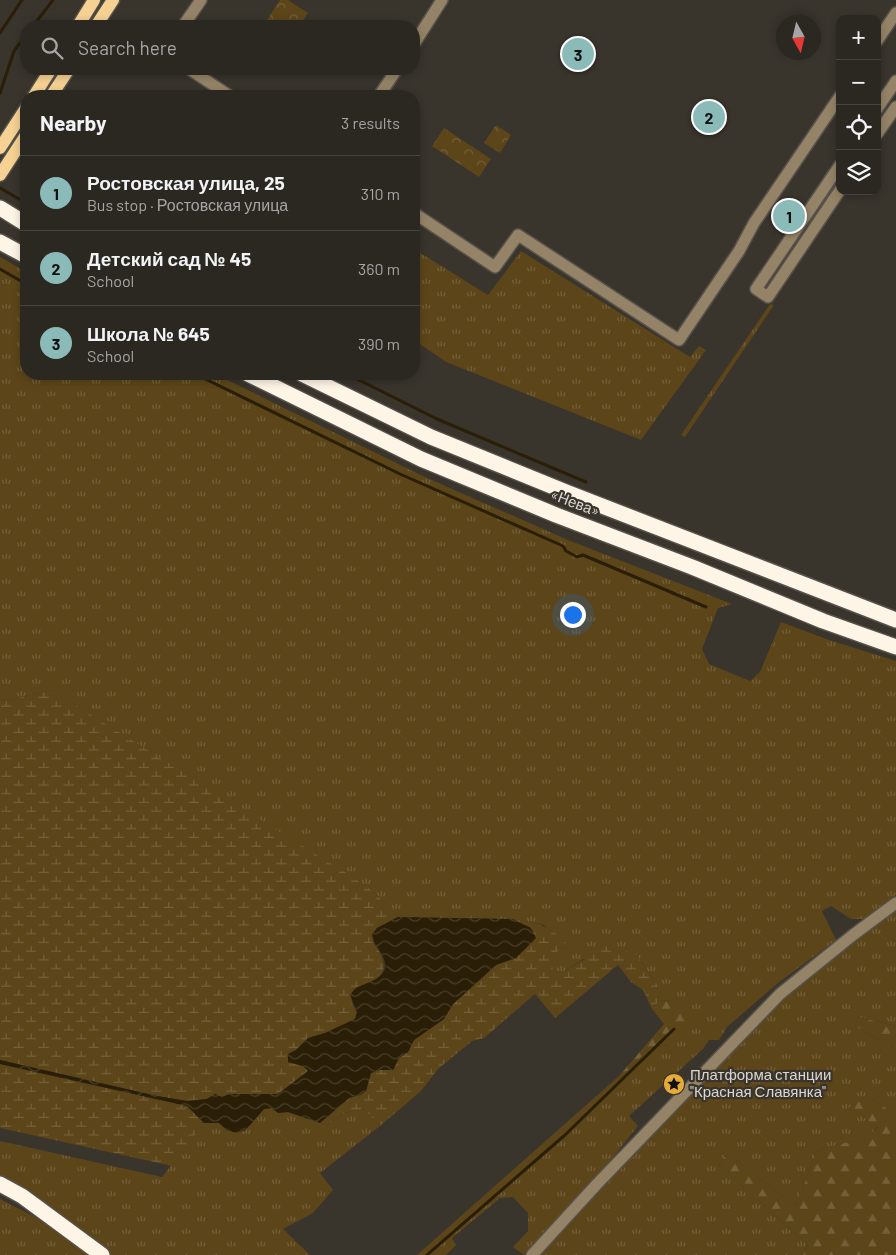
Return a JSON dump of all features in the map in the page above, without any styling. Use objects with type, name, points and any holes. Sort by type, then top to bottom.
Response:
[{"type":"highway","points":[[0,208],[20,220]]},
{"type":"highway","points":[[0,242],[20,253]]},
{"type":"highway","name":"«Нева»","points":[[260,380],[421,458],[556,515],[692,567],[822,621],[896,647]]},
{"type":"highway","name":"«Нева»","points":[[315,380],[449,444],[566,492],[896,620]]},
{"type":"highway","points":[[0,1184],[22,1196],[102,1255]]},
{"type":"main road","points":[[82,20],[94,0]]},
{"type":"main road","points":[[100,20],[113,0]]},
{"type":"main road","points":[[38,90],[47,75]]},
{"type":"main road","points":[[55,90],[65,75]]},
{"type":"main road","points":[[0,148],[20,117]]},
{"type":"main road","points":[[0,175],[20,144]]},
{"type":"street","points":[[187,20],[201,0]]},
{"type":"street","points":[[420,35],[442,0]]},
{"type":"street","points":[[881,34],[896,13]]},
{"type":"street","points":[[198,75],[221,90]]},
{"type":"street","points":[[383,90],[393,75]]},
{"type":"street","points":[[880,105],[896,81]]},
{"type":"street","points":[[420,217],[495,267],[518,235],[679,340],[739,251],[754,223],[836,102]]},
{"type":"street","points":[[881,128],[896,107]]},
{"type":"street","points":[[836,171],[756,289],[768,297],[837,195]]},
{"type":"street","points":[[532,1255],[597,1184],[780,994],[896,903]]},
{"type":"green space","points":[[280,0],[288,0],[308,13],[303,20],[267,20]]},
{"type":"green space","points":[[496,125],[511,135],[500,153],[484,143]]},
{"type":"green space","points":[[444,128],[491,159],[479,177],[432,146]]},
{"type":"green space","points":[[521,251],[690,357],[699,346],[706,350],[641,440],[446,362],[420,344],[420,253],[488,295]]},
{"type":"green space","points":[[0,257],[20,269],[20,380],[227,380],[427,478],[568,540],[732,604],[718,608],[702,649],[709,664],[750,681],[760,672],[781,622],[829,640],[896,661],[896,895],[866,919],[851,919],[831,906],[822,911],[836,940],[778,983],[727,1027],[719,1040],[709,1040],[703,1049],[629,1116],[638,1126],[606,1166],[524,1255],[513,1247],[528,1231],[528,1213],[513,1197],[500,1198],[452,1238],[456,1245],[446,1255],[417,1255],[619,1076],[621,1078],[649,1048],[669,1045],[673,1000],[659,1001],[657,985],[636,954],[583,959],[563,972],[553,971],[549,958],[567,946],[544,925],[512,919],[398,917],[375,893],[51,690],[7,701],[0,699]]},
{"type":"green space","points":[[770,304],[774,305],[685,437],[681,435]]},
{"type":"green space","points":[[51,690],[351,876],[375,893],[398,917],[377,928],[373,942],[382,958],[383,971],[375,980],[357,987],[352,1003],[357,1012],[355,1019],[325,1033],[308,1038],[296,1050],[288,1054],[288,1062],[303,1066],[309,1071],[278,1094],[230,1094],[222,1097],[215,1094],[207,1099],[187,1101],[157,1096],[0,1060],[0,699],[7,701]]},
{"type":"green space","points":[[896,908],[896,1026],[858,1017],[855,1026],[896,1050],[896,1115],[868,1096],[849,1108],[878,1126],[868,1137],[817,1150],[796,1206],[727,1153],[719,1165],[808,1245],[803,1255],[539,1255],[785,996]]},
{"type":"green space","points":[[512,919],[543,926],[556,933],[562,939],[567,946],[550,958],[553,971],[563,972],[606,946],[636,954],[657,985],[659,1001],[652,1009],[643,990],[631,982],[618,965],[555,1018],[535,994],[484,1038],[472,1041],[438,1069],[421,1091],[380,1126],[364,1109],[344,1113],[327,1125],[320,1123],[349,1098],[366,1091],[371,1073],[380,1070],[393,1070],[399,1058],[408,1052],[414,1040],[444,1019],[453,1004],[496,965],[516,958],[531,928]]},
{"type":"green space","points":[[673,1000],[687,1017],[684,1034],[669,1045],[649,1048],[621,1078],[619,1076],[664,1024],[652,1009],[659,1001]]},
{"type":"green space","points":[[857,1017],[896,1026],[896,1050],[855,1026]]},
{"type":"green space","points":[[0,1064],[188,1106],[204,1123],[172,1166],[0,1128]]},
{"type":"green space","points":[[868,1096],[896,1115],[896,1255],[803,1255],[808,1245],[719,1165],[727,1153],[796,1206],[817,1150],[867,1137],[878,1127],[848,1108]]},
{"type":"green space","points":[[272,1108],[278,1113],[288,1112],[327,1125],[344,1113],[364,1109],[380,1126],[320,1173],[333,1190],[313,1213],[283,1229],[310,1255],[108,1255],[0,1180],[0,1141],[162,1177],[204,1123],[219,1123],[227,1131],[245,1131],[264,1109]]},
{"type":"green space","points":[[0,1199],[41,1220],[89,1255],[0,1255]]},
{"type":"water","points":[[398,917],[512,919],[531,928],[536,938],[516,958],[496,965],[453,1004],[444,1019],[414,1040],[408,1052],[399,1058],[393,1070],[380,1070],[371,1073],[366,1091],[349,1098],[320,1123],[288,1112],[278,1113],[272,1108],[264,1109],[244,1130],[233,1132],[219,1123],[204,1123],[187,1106],[0,1064],[0,1060],[157,1096],[187,1101],[207,1099],[215,1094],[222,1097],[230,1094],[278,1094],[308,1071],[303,1066],[288,1062],[288,1054],[296,1050],[308,1038],[325,1033],[355,1019],[357,1012],[350,995],[357,988],[378,978],[382,974],[385,965],[372,934],[377,928]]},
{"type":"waterway","points":[[0,33],[22,0]]},
{"type":"waterway","points":[[38,20],[53,0]]},
{"type":"waterway","points":[[0,93],[14,51],[20,43]]},
{"type":"waterway","points":[[0,188],[20,200]]},
{"type":"waterway","points":[[0,269],[20,281]]},
{"type":"waterway","points":[[207,380],[400,474],[563,546],[566,551],[577,557],[583,555],[706,607]]},
{"type":"waterway","points":[[359,380],[437,419],[586,482]]},
{"type":"waterway","points":[[427,1255],[565,1135],[674,1029]]},
{"type":"place","name":"Школа № 645","points":[[578,54]]},
{"type":"place","name":"Детский сад № 45","points":[[709,117]]},
{"type":"place","name":"Ростовская улица, 25","points":[[789,216]]},
{"type":"place","name":"Платформа станции \"Красная Славянка\"","points":[[674,1084]]}]
